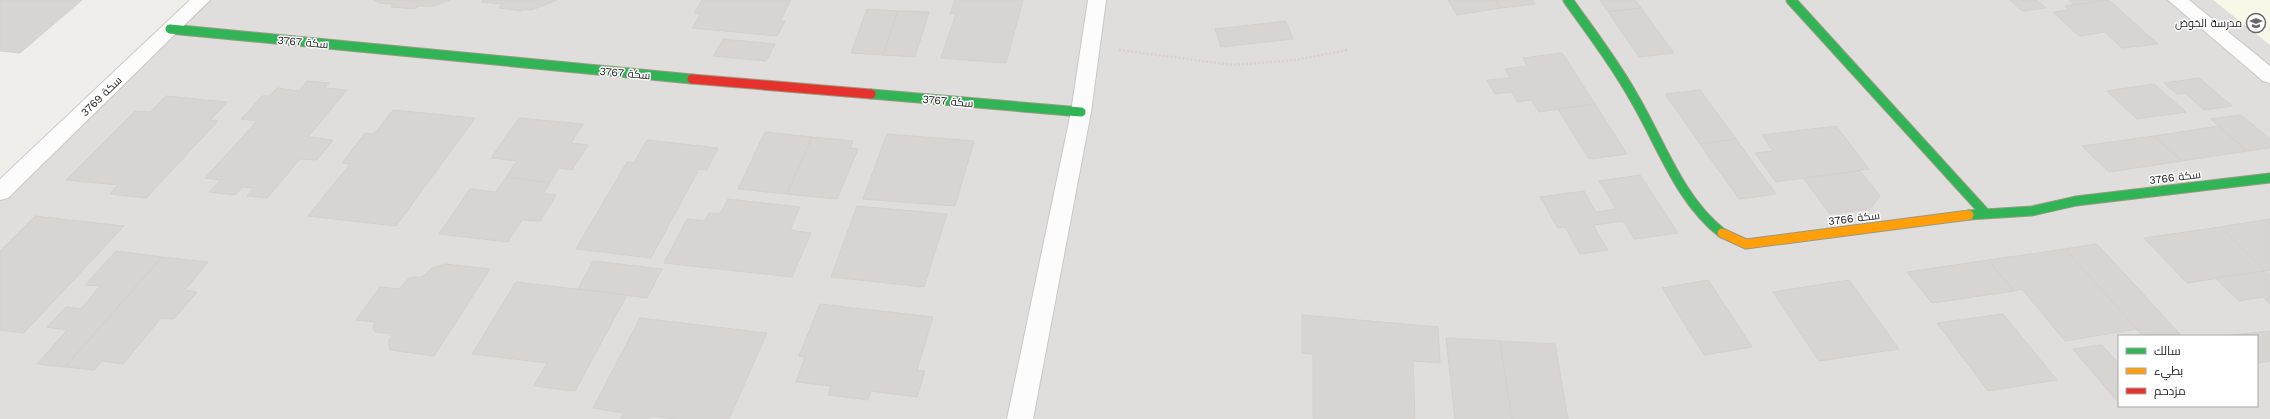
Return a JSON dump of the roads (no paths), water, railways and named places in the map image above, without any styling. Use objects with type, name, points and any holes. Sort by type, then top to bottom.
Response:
[{"type":"street","name":"سكة 3769","points":[[0,192],[201,0]]},
{"type":"street","points":[[1020,419],[1081,112],[1097,0]]},
{"type":"street","name":"سكة 3766","points":[[1568,0],[1576,14],[1626,83],[1698,211],[1717,231],[1746,244],[1985,213],[2032,211],[2076,201],[2270,178]]},
{"type":"street","points":[[1791,0],[1985,213]]},
{"type":"street","points":[[2177,0],[2270,76]]},
{"type":"street","name":"سكة 3767","points":[[170,29],[660,76],[1081,112]]},
{"type":"place","name":"مدرسة الخوض","points":[[2256,23]]}]
